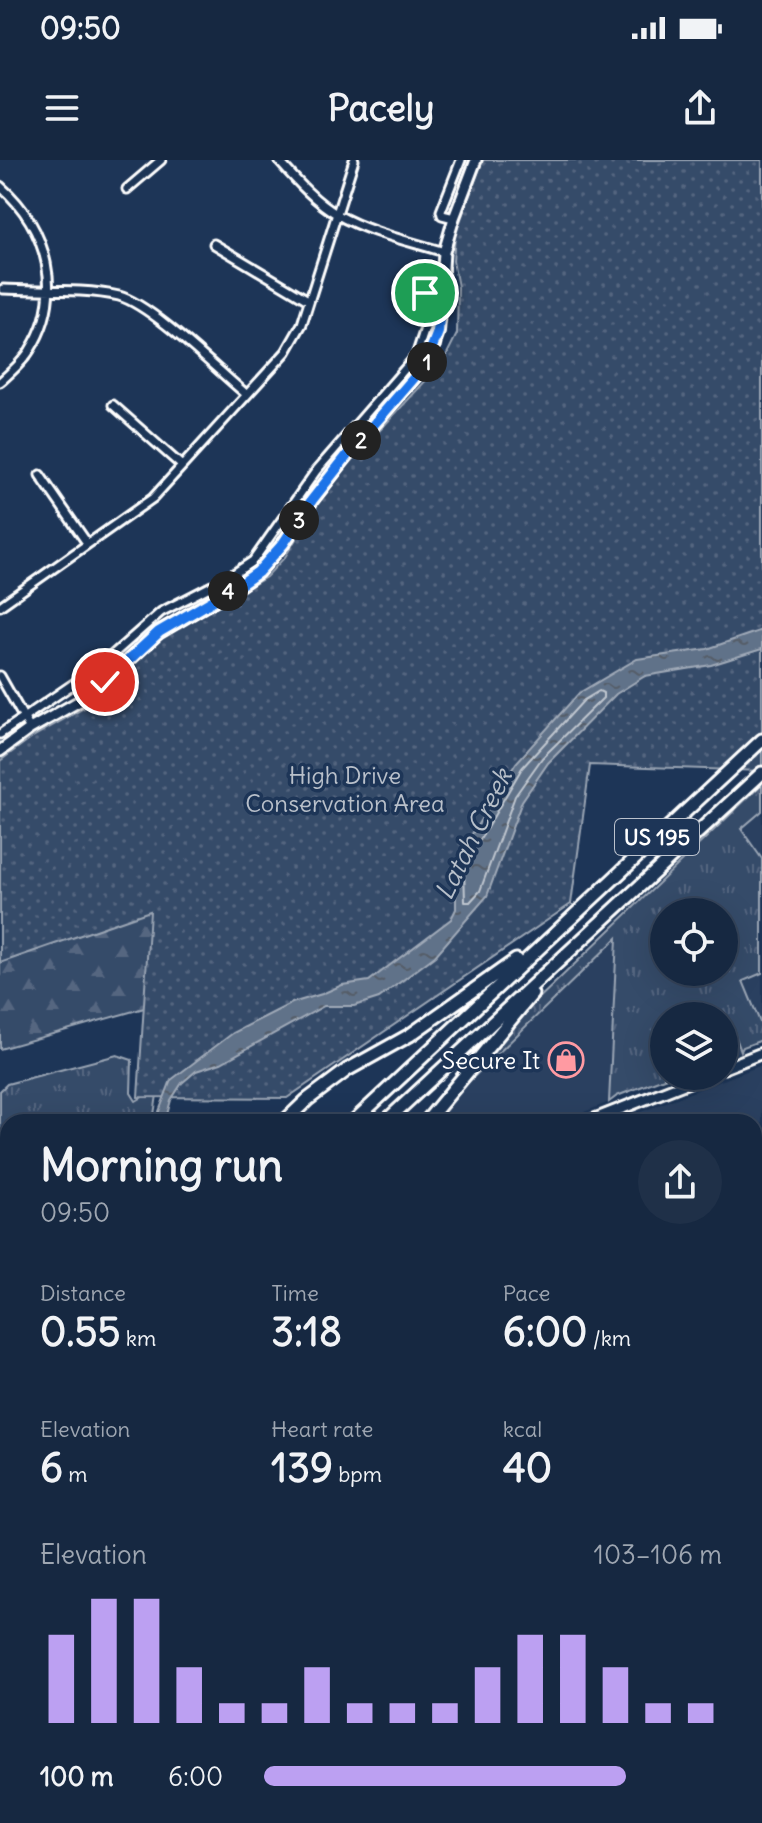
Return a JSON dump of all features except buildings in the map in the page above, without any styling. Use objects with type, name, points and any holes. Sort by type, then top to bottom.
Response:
[{"type":"highway","name":"US 195","points":[[361,1114],[762,740]]},
{"type":"highway","name":"US 195","points":[[394,1114],[762,773]]},
{"type":"highway","points":[[292,1114],[347,1070],[410,1035],[552,934]]},
{"type":"highway","points":[[433,1114],[566,954]]},
{"type":"main road","points":[[0,751],[30,729],[92,694],[159,632],[258,572],[283,544],[349,453],[415,379],[434,347],[440,316],[444,252],[476,160]]},
{"type":"main road","points":[[738,1062],[762,1053]]},
{"type":"main road","points":[[607,1114],[668,1090]]},
{"type":"street","points":[[127,189],[161,160]]},
{"type":"street","points":[[278,160],[296,181],[336,214],[444,252]]},
{"type":"street","points":[[0,606],[153,498],[286,352],[302,324],[354,160]]},
{"type":"street","points":[[454,218],[442,215],[442,203],[461,160]]},
{"type":"street","points":[[0,186],[23,209],[37,231],[46,257],[49,292],[44,324],[29,353],[0,382]]},
{"type":"street","points":[[214,244],[308,300]]},
{"type":"street","points":[[0,734],[101,665],[161,612],[253,561],[316,471],[416,356],[426,325],[426,288],[441,284]]},
{"type":"street","points":[[3,289],[122,297],[149,311],[246,394]]},
{"type":"street","points":[[113,405],[182,466]]},
{"type":"street","points":[[40,475],[87,543]]},
{"type":"street","points":[[0,676],[30,729]]},
{"type":"shaded area","points":[[762,811],[762,859],[741,828]]},
{"type":"shaded area","name":"Secure It","points":[[618,937],[609,1102],[579,1114],[439,1114],[453,1097]]},
{"type":"shaded area","points":[[762,973],[762,1027],[743,981]]},
{"type":"shaded area","points":[[762,1065],[762,1114],[636,1114],[698,1090],[738,1090],[738,1074]]},
{"type":"green space","points":[[464,160],[472,160],[452,208],[444,205]]},
{"type":"green space","name":"High Drive Conservation Area","points":[[483,160],[762,160],[762,771],[590,765],[571,904],[287,1098],[138,1097],[150,911],[0,963],[0,761],[31,738],[84,708],[155,643],[266,577],[285,557],[321,498],[344,469],[443,362],[457,334],[458,287],[453,261],[455,235]]},
{"type":"green space","points":[[762,784],[762,811],[741,829],[762,859],[762,973],[743,981],[762,1027],[762,1040],[743,1047],[741,1051],[738,1043],[738,1002],[650,1002],[650,1083],[609,1102],[617,938],[453,1097],[497,1042]]},
{"type":"green space","points":[[139,846],[197,993],[0,1049],[0,920]]},
{"type":"green space","points":[[117,1055],[132,1060],[131,1093],[136,1101],[158,1088],[154,1114],[0,1114],[0,1091],[7,1084]]},
{"type":"water","name":"Latah Creek","points":[[762,630],[762,649],[711,665],[645,676],[616,694],[548,763],[522,801],[487,896],[435,956],[379,998],[354,1006],[324,1006],[221,1063],[196,1071],[182,1083],[171,1100],[167,1114],[158,1114],[171,1080],[233,1033],[292,1003],[342,985],[369,981],[451,919],[456,909],[456,866],[470,837],[516,763],[579,693],[637,659],[707,649]]},
{"type":"place","name":"Secure It","points":[[566,1060]]},
{"type":"route","points":[[105,682],[159,632],[258,572],[283,544],[349,453],[425,365],[438,332],[441,284],[430,285],[425,293]]}]
